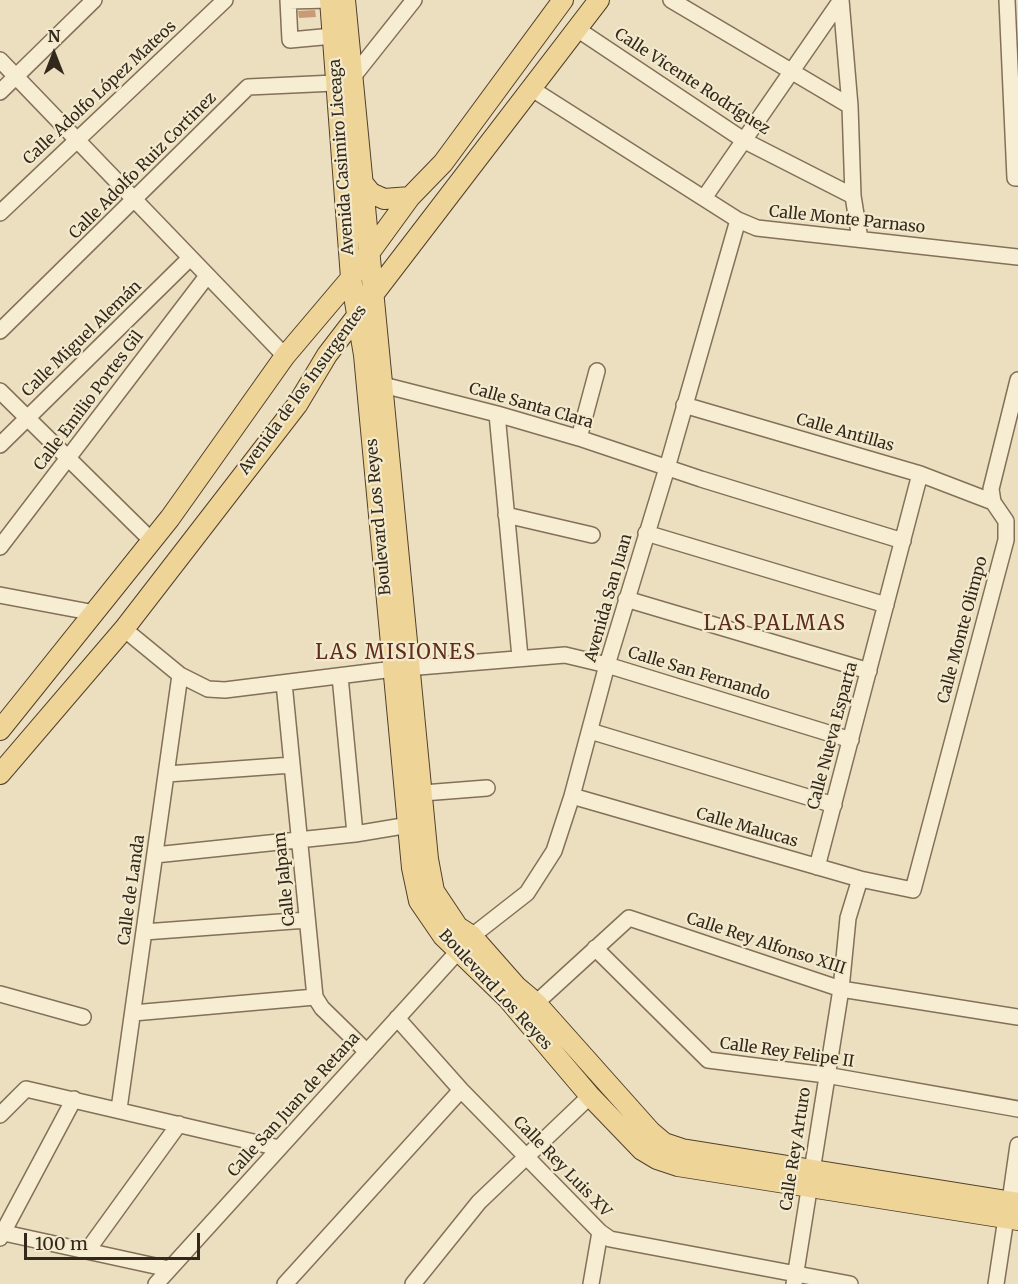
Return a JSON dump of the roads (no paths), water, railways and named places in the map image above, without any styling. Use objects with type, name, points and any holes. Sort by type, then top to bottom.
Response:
[{"type":"main road","name":"Avenida Casimiro Liceaga","points":[[330,0],[333,36],[362,182],[372,294]]},
{"type":"main road","name":"Avenida Casimiro Liceaga","points":[[345,0],[343,80],[351,278],[358,314]]},
{"type":"main road","name":"Avenida de los Insurgentes","points":[[0,730],[76,639],[170,518],[285,356],[351,278],[410,197],[443,163],[562,0]]},
{"type":"main road","name":"Avenida de los Insurgentes","points":[[2,764],[101,658],[124,629],[297,405],[327,355],[372,294],[599,0]]},
{"type":"main road","points":[[362,182],[371,193],[384,199],[410,197]]},
{"type":"main road","name":"Boulevard Los Reyes","points":[[372,294],[383,386],[382,476]]},
{"type":"main road","name":"Boulevard Los Reyes","points":[[358,314],[382,476],[402,668],[412,868],[419,901],[443,936],[465,944],[536,1004],[651,1132],[664,1143],[810,1179]]},
{"type":"main road","points":[[327,355],[346,352],[364,355]]},
{"type":"main road","points":[[76,639],[76,649],[83,657],[93,660],[101,658]]},
{"type":"main road","name":"Boulevard Los Reyes","points":[[402,668],[423,793],[428,859],[434,891],[458,927],[465,944],[507,998],[590,1096],[642,1150],[657,1159],[678,1166],[810,1179],[1013,1211]]},
{"type":"street","points":[[0,92],[94,0]]},
{"type":"street","name":"Calle Adolfo López Mateos","points":[[0,213],[225,0]]},
{"type":"street","points":[[330,0],[288,1],[290,40],[333,36]]},
{"type":"street","points":[[343,80],[414,0]]},
{"type":"street","points":[[671,0],[850,106]]},
{"type":"street","points":[[704,198],[841,0]]},
{"type":"street","points":[[841,0],[850,106],[853,196],[860,239]]},
{"type":"street","points":[[1007,0],[1015,178],[1018,178]]},
{"type":"street","name":"Calle Vicente Rodríguez","points":[[577,29],[745,141],[853,196]]},
{"type":"street","points":[[0,60],[134,202],[285,356]]},
{"type":"street","name":"Calle Adolfo Ruiz Cortinez","points":[[0,331],[134,202],[248,87],[343,80]]},
{"type":"street","name":"Calle Monte Parnaso","points":[[532,89],[738,220],[757,228],[1018,257]]},
{"type":"street","name":"Avenida San Juan","points":[[465,944],[527,893],[554,851],[572,796],[626,599],[667,468],[738,220]]},
{"type":"street","name":"Calle Miguel Alemán","points":[[0,445],[190,258]]},
{"type":"street","name":"Calle Emilio Portes Gil","points":[[0,547],[207,276]]},
{"type":"street","points":[[579,438],[597,371]]},
{"type":"street","points":[[993,502],[992,489],[1018,380]]},
{"type":"street","name":"Calle Santa Clara","points":[[383,386],[496,414],[579,438],[667,468],[903,541]]},
{"type":"street","points":[[0,390],[151,540]]},
{"type":"street","name":"Calle Antillas","points":[[684,405],[920,474],[993,502]]},
{"type":"street","points":[[496,414],[520,657]]},
{"type":"street","name":"Calle Nueva Esparta","points":[[817,867],[920,474]]},
{"type":"street","name":"Calle Monte Olimpo","points":[[913,890],[1006,540],[1006,521],[993,502]]},
{"type":"street","points":[[506,515],[592,535]]},
{"type":"street","points":[[646,533],[886,606]]},
{"type":"street","points":[[0,595],[95,613]]},
{"type":"street","points":[[626,599],[868,671]]},
{"type":"street","name":"Calle San Fernando","points":[[124,629],[194,684],[225,690],[402,668],[565,655],[607,665],[851,740]]},
{"type":"street","name":"Calle de Landa","points":[[119,1109],[180,675]]},
{"type":"street","points":[[340,676],[355,834]]},
{"type":"street","name":"Calle Jalpam","points":[[284,683],[315,997]]},
{"type":"street","points":[[590,731],[834,805]]},
{"type":"street","points":[[167,774],[292,765]]},
{"type":"street","points":[[423,793],[487,788]]},
{"type":"street","name":"Calle Malucas","points":[[572,796],[817,867],[913,890]]},
{"type":"street","points":[[155,855],[299,841],[409,825]]},
{"type":"street","name":"Calle Rey Arturo","points":[[795,1279],[841,989],[848,918],[861,879]]},
{"type":"street","name":"Calle Rey Alfonso XIII","points":[[536,1004],[629,918],[841,989],[1018,1017]]},
{"type":"street","points":[[144,932],[307,920]]},
{"type":"street","name":"Calle San Juan de Retana","points":[[156,1284],[465,944]]},
{"type":"street","name":"Calle Rey Felipe II","points":[[595,948],[708,1060],[826,1075],[1018,1108]]},
{"type":"street","points":[[0,994],[83,1017]]},
{"type":"street","points":[[133,1013],[315,997],[322,1008],[367,1052]]},
{"type":"street","name":"Calle Rey Luis XV","points":[[397,1018],[461,1090],[600,1232],[610,1239],[795,1279],[850,1284]]},
{"type":"street","points":[[0,1115],[26,1089],[279,1148]]},
{"type":"street","points":[[285,1284],[461,1090]]},
{"type":"street","points":[[413,1284],[479,1202],[590,1096]]},
{"type":"street","points":[[74,1099],[1,1234],[169,1269]]},
{"type":"street","points":[[87,1251],[179,1124]]},
{"type":"street","points":[[996,1284],[1013,1211],[1018,1145]]},
{"type":"street","points":[[591,1284],[600,1232]]},
{"type":"district","name":"LAS PALMAS","points":[[775,624]]},
{"type":"district","name":"LAS MISIONES","points":[[396,653]]}]
